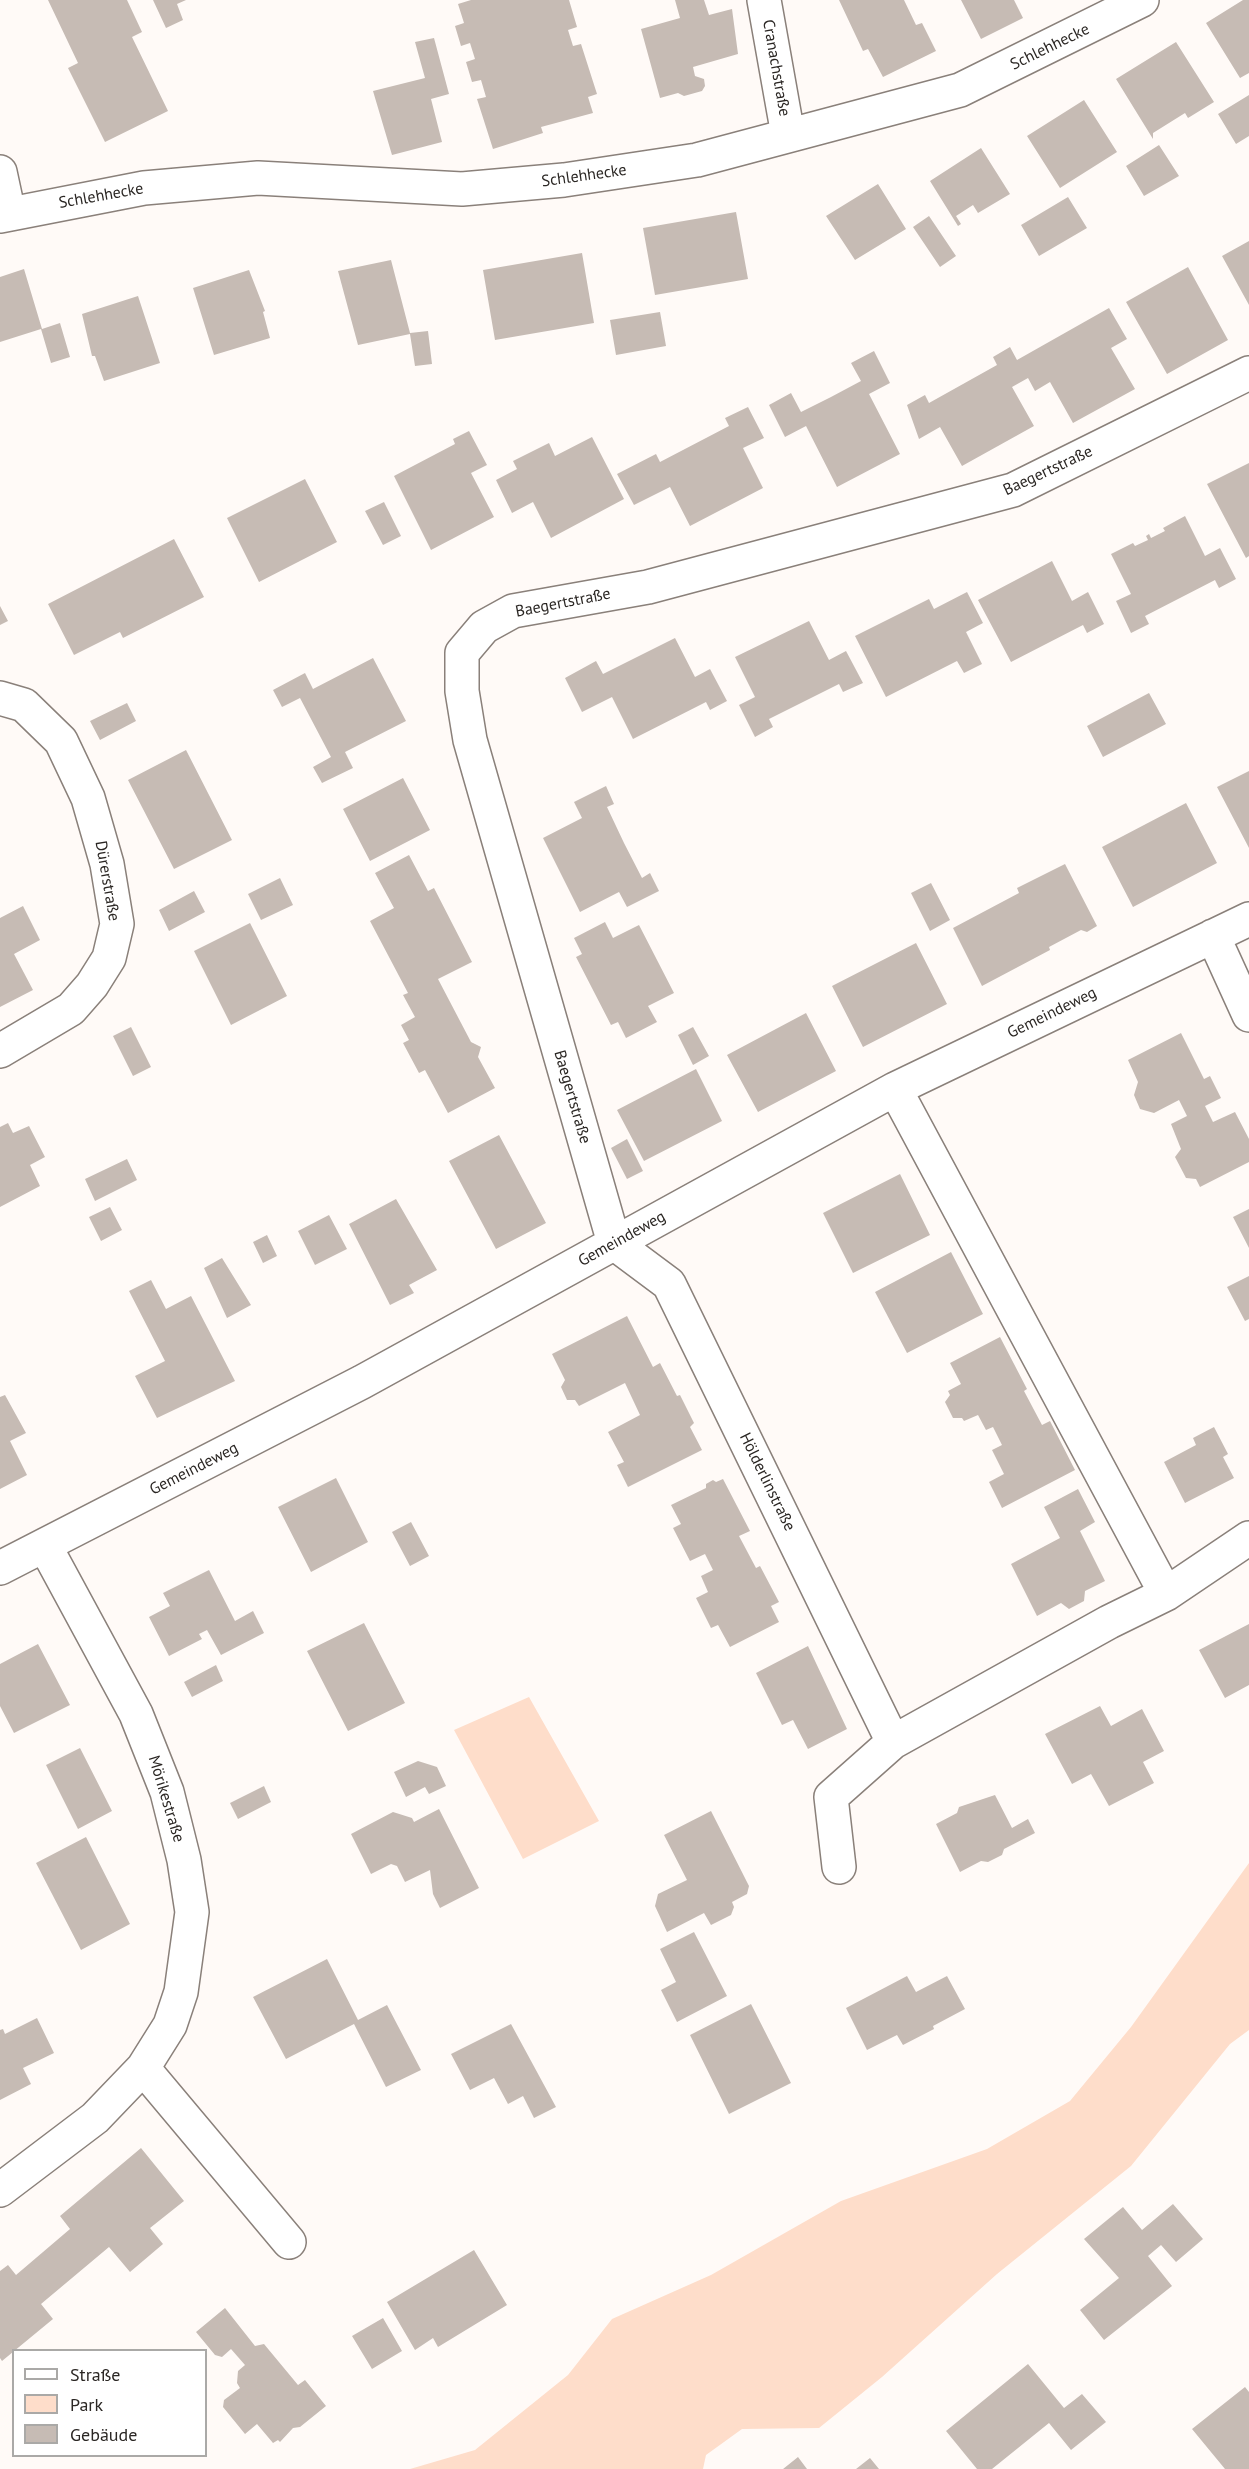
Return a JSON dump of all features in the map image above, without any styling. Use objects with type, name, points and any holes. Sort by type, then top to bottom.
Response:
[{"type":"street","name":"Cranachstraße","points":[[764,0],[788,135]]},
{"type":"street","name":"Schlehhecke","points":[[4,215],[144,188],[258,177],[462,189],[564,180],[697,160],[960,90],[1142,0]]},
{"type":"street","points":[[0,172],[4,215]]},
{"type":"street","name":"Baegertstraße","points":[[614,1243],[470,740],[462,691],[462,653],[484,627],[513,611],[648,587],[1013,490],[1249,373]]},
{"type":"street","name":"Dürerstraße","points":[[0,698],[24,705],[61,741],[88,798],[107,864],[117,924],[109,958],[92,985],[70,1009],[0,1051]]},
{"type":"street","name":"Gemeindeweg","points":[[0,1568],[362,1382],[895,1089],[1249,919]]},
{"type":"street","points":[[1213,936],[1249,1016]]},
{"type":"street","points":[[895,1089],[1166,1594]]},
{"type":"street","name":"Hölderlinstraße","points":[[614,1243],[669,1284],[893,1742]]},
{"type":"street","points":[[839,1867],[831,1797],[893,1742],[1109,1622],[1166,1594],[1249,1538]]},
{"type":"street","name":"Mörikestraße","points":[[0,2190],[95,2118],[143,2068],[170,2025],[181,1992],[192,1912],[184,1860],[167,1792],[136,1714],[45,1546]]},
{"type":"street","points":[[143,2068],[289,2242]]},
{"type":"green space","points":[[529,1697],[599,1821],[523,1859],[454,1730]]},
{"type":"green space","points":[[1249,1863],[1249,2030],[1230,2044],[1131,2166],[997,2274],[882,2377],[819,2428],[742,2429],[706,2455],[703,2469],[410,2469],[475,2450],[568,2375],[612,2319],[711,2275],[841,2201],[987,2149],[1070,2101],[1131,2027]]},
{"type":"building","points":[[48,0],[127,0],[142,32],[132,37],[168,111],[105,142],[68,68],[78,63]]},
{"type":"building","points":[[153,0],[186,0],[177,4],[183,20],[166,28]]},
{"type":"building","points":[[471,0],[569,0],[577,27],[568,30],[573,46],[581,44],[597,94],[588,97],[593,113],[541,127],[543,133],[493,149],[477,99],[486,97],[481,80],[472,82],[466,62],[475,59],[470,43],[461,46],[455,26],[464,23],[458,4]]},
{"type":"building","points":[[675,0],[704,0],[709,15],[732,9],[738,54],[693,67],[695,76],[704,79],[705,86],[702,91],[684,96],[678,93],[660,98],[641,29],[680,18]]},
{"type":"building","points":[[839,0],[904,0],[916,25],[922,23],[936,51],[883,77],[868,49],[863,51]]},
{"type":"building","points":[[961,0],[1014,0],[1023,18],[981,39]]},
{"type":"building","points":[[1243,0],[1249,0],[1249,73],[1240,78],[1206,23]]},
{"type":"building","points":[[434,38],[449,94],[431,99],[442,142],[392,155],[373,91],[425,78],[415,42]]},
{"type":"building","points":[[1176,42],[1214,102],[1188,118],[1185,113],[1153,133],[1153,139],[1116,79]]},
{"type":"building","points":[[1249,95],[1249,136],[1236,144],[1218,114]]},
{"type":"building","points":[[1084,100],[1117,152],[1060,188],[1027,136]]},
{"type":"building","points":[[1159,145],[1179,176],[1144,196],[1126,166]]},
{"type":"building","points":[[981,148],[1010,194],[978,213],[973,205],[956,216],[961,224],[958,226],[930,181]]},
{"type":"building","points":[[878,184],[906,229],[855,260],[826,216]]},
{"type":"building","points":[[1068,197],[1087,228],[1039,256],[1021,225]]},
{"type":"building","points":[[736,212],[748,279],[655,295],[643,228]]},
{"type":"building","points":[[929,216],[956,256],[940,267],[913,227]]},
{"type":"building","points":[[1249,241],[1249,305],[1222,256]]},
{"type":"building","points":[[582,253],[594,323],[495,340],[483,270]]},
{"type":"building","points":[[391,260],[410,333],[428,331],[432,364],[415,366],[410,334],[358,345],[338,271]]},
{"type":"building","points":[[1188,267],[1228,340],[1167,374],[1126,302]]},
{"type":"building","points":[[24,269],[42,329],[60,323],[70,357],[51,363],[41,329],[0,342],[0,277]]},
{"type":"building","points":[[249,270],[265,311],[263,312],[270,338],[214,355],[193,288]]},
{"type":"building","points":[[138,296],[160,363],[104,381],[95,356],[92,356],[82,314]]},
{"type":"building","points":[[1109,308],[1127,339],[1111,348],[1135,389],[1073,423],[1050,382],[1035,391],[1028,378],[1012,387],[1034,426],[962,466],[940,427],[919,439],[907,405],[925,395],[929,403],[997,365],[993,357],[1010,347],[1017,360]]},
{"type":"building","points":[[660,312],[666,346],[616,355],[610,320]]},
{"type":"building","points":[[874,351],[890,383],[869,394],[900,454],[837,487],[806,426],[785,437],[769,405],[791,393],[801,412],[831,397],[861,381],[851,363]]},
{"type":"building","points":[[748,407],[764,438],[743,448],[763,488],[690,526],[670,487],[634,505],[617,474],[656,454],[660,462],[729,426],[725,418]]},
{"type":"building","points":[[469,431],[487,465],[471,473],[494,517],[431,550],[394,476],[455,444],[453,439]]},
{"type":"building","points":[[592,437],[624,499],[551,538],[533,502],[512,513],[496,480],[517,469],[513,461],[549,443],[555,456]]},
{"type":"building","points":[[1249,463],[1249,556],[1246,558],[1207,484]]},
{"type":"building","points":[[305,479],[337,542],[259,582],[227,518]]},
{"type":"building","points":[[384,502],[401,536],[383,545],[365,511]]},
{"type":"building","points":[[1185,516],[1205,556],[1220,548],[1236,579],[1219,588],[1215,580],[1145,616],[1149,624],[1131,633],[1116,601],[1131,594],[1111,554],[1133,543],[1135,546],[1148,540],[1146,536],[1149,534],[1151,538],[1165,531],[1163,528]]},
{"type":"building","points":[[174,539],[204,597],[123,638],[120,632],[74,655],[48,604]]},
{"type":"building","points":[[1052,561],[1072,601],[1088,592],[1104,624],[1087,633],[1083,625],[1011,662],[978,600]]},
{"type":"building","points":[[967,592],[983,623],[966,632],[982,664],[964,673],[957,661],[886,697],[855,636],[929,599],[934,609]]},
{"type":"building","points":[[0,606],[8,621],[0,625]]},
{"type":"building","points":[[809,621],[829,660],[846,651],[863,683],[843,692],[839,684],[769,719],[773,727],[755,737],[739,705],[755,697],[735,657]]},
{"type":"building","points":[[675,638],[695,677],[710,669],[727,701],[710,710],[706,702],[633,739],[612,697],[582,712],[565,678],[596,661],[603,674]]},
{"type":"building","points":[[373,658],[406,721],[345,752],[353,768],[322,783],[313,767],[331,757],[300,698],[282,707],[273,690],[305,673],[313,689]]},
{"type":"building","points":[[1149,693],[1166,724],[1103,757],[1087,726]]},
{"type":"building","points":[[127,703],[136,721],[100,740],[90,721]]},
{"type":"building","points":[[186,750],[232,840],[174,869],[128,780]]},
{"type":"building","points":[[1249,771],[1249,848],[1217,787]]},
{"type":"building","points":[[403,778],[430,830],[370,861],[343,809]]},
{"type":"building","points":[[606,786],[614,804],[607,807],[624,843],[642,878],[650,873],[659,891],[627,907],[619,892],[580,912],[543,838],[582,818],[574,802]]},
{"type":"building","points":[[1186,803],[1217,863],[1133,907],[1102,847]]},
{"type":"building","points":[[409,855],[428,891],[434,888],[472,962],[438,979],[471,1042],[481,1047],[478,1057],[495,1088],[448,1113],[425,1070],[419,1073],[403,1043],[409,1040],[401,1025],[415,1017],[403,995],[408,993],[370,921],[394,908],[375,873]]},
{"type":"building","points":[[1065,864],[1097,926],[1087,932],[1081,930],[1049,947],[1050,950],[982,986],[953,928],[1019,893],[1017,888]]},
{"type":"building","points":[[280,878],[293,905],[261,920],[248,894]]},
{"type":"building","points":[[931,883],[950,920],[930,931],[911,893]]},
{"type":"building","points":[[194,891],[205,912],[169,931],[159,910]]},
{"type":"building","points":[[23,906],[40,940],[14,954],[33,990],[0,1007],[0,918]]},
{"type":"building","points":[[605,922],[613,938],[639,925],[674,993],[648,1006],[657,1022],[626,1038],[618,1022],[611,1025],[576,957],[582,954],[574,938]]},
{"type":"building","points":[[250,923],[287,996],[231,1025],[194,951]]},
{"type":"building","points":[[916,943],[947,1004],[863,1047],[832,986]]},
{"type":"building","points":[[806,1013],[836,1071],[758,1112],[727,1055]]},
{"type":"building","points":[[131,1027],[151,1067],[133,1076],[113,1036]]},
{"type":"building","points":[[693,1027],[709,1056],[693,1065],[678,1035]]},
{"type":"building","points":[[1181,1033],[1204,1079],[1210,1076],[1221,1098],[1205,1106],[1213,1122],[1235,1112],[1249,1139],[1249,1162],[1200,1187],[1196,1179],[1186,1178],[1175,1157],[1181,1149],[1171,1124],[1187,1116],[1179,1100],[1154,1113],[1140,1109],[1134,1095],[1138,1082],[1128,1060]]},
{"type":"building","points":[[696,1069],[722,1121],[644,1161],[617,1110]]},
{"type":"building","points":[[8,1123],[13,1133],[29,1126],[45,1157],[30,1165],[40,1186],[0,1207],[0,1127]]},
{"type":"building","points":[[499,1135],[546,1223],[496,1249],[449,1161]]},
{"type":"building","points":[[627,1139],[643,1171],[627,1179],[611,1148]]},
{"type":"building","points":[[127,1159],[137,1180],[95,1201],[85,1179]]},
{"type":"building","points":[[900,1174],[930,1235],[853,1273],[823,1213]]},
{"type":"building","points":[[396,1199],[437,1270],[409,1285],[414,1293],[390,1305],[349,1224]]},
{"type":"building","points":[[110,1207],[122,1230],[101,1241],[89,1217]]},
{"type":"building","points":[[1249,1209],[1249,1248],[1233,1217]]},
{"type":"building","points":[[329,1215],[347,1249],[315,1265],[298,1231]]},
{"type":"building","points":[[267,1235],[277,1256],[263,1263],[253,1242]]},
{"type":"building","points":[[951,1252],[983,1314],[907,1353],[875,1292]]},
{"type":"building","points":[[222,1258],[251,1305],[227,1318],[204,1268]]},
{"type":"building","points":[[1249,1276],[1249,1319],[1245,1321],[1227,1287]]},
{"type":"building","points":[[151,1280],[166,1309],[191,1296],[235,1381],[157,1418],[135,1376],[165,1361],[129,1291]]},
{"type":"building","points":[[627,1316],[653,1367],[660,1363],[677,1396],[680,1395],[694,1423],[690,1427],[702,1450],[628,1487],[617,1465],[624,1462],[608,1432],[640,1415],[625,1383],[579,1406],[575,1400],[567,1400],[561,1387],[565,1380],[552,1354]]},
{"type":"building","points":[[1000,1337],[1027,1389],[1024,1391],[1042,1425],[1050,1421],[1075,1470],[1002,1508],[989,1482],[1004,1474],[992,1450],[1002,1445],[993,1427],[986,1430],[978,1415],[964,1421],[962,1418],[953,1418],[945,1402],[950,1395],[948,1391],[961,1384],[950,1363]]},
{"type":"building","points":[[5,1395],[26,1433],[10,1441],[27,1475],[0,1489],[0,1397]]},
{"type":"building","points":[[1214,1427],[1228,1454],[1223,1457],[1234,1478],[1185,1503],[1164,1462],[1196,1445],[1193,1438]]},
{"type":"building","points":[[336,1478],[368,1542],[311,1572],[278,1507]]},
{"type":"building","points":[[723,1479],[750,1531],[739,1536],[756,1568],[760,1566],[779,1602],[771,1606],[779,1622],[730,1647],[718,1625],[711,1628],[696,1598],[708,1592],[701,1576],[713,1570],[705,1554],[690,1561],[673,1528],[681,1524],[671,1505],[706,1488],[706,1484],[713,1480],[716,1482]]},
{"type":"building","points":[[1078,1489],[1095,1522],[1080,1531],[1105,1581],[1085,1591],[1084,1601],[1069,1609],[1061,1603],[1037,1616],[1011,1564],[1060,1538],[1044,1507]]},
{"type":"building","points":[[411,1522],[429,1556],[410,1566],[392,1532]]},
{"type":"building","points":[[209,1570],[235,1621],[253,1611],[264,1633],[221,1655],[207,1630],[199,1634],[202,1639],[169,1656],[149,1617],[170,1606],[163,1593]]},
{"type":"building","points":[[364,1623],[405,1703],[348,1731],[307,1651]]},
{"type":"building","points":[[1249,1624],[1249,1685],[1225,1698],[1199,1650]]},
{"type":"building","points":[[38,1644],[70,1705],[14,1733],[0,1706],[0,1664]]},
{"type":"building","points":[[808,1646],[847,1729],[808,1749],[793,1720],[782,1725],[756,1673]]},
{"type":"building","points":[[216,1665],[223,1681],[192,1697],[184,1682]]},
{"type":"building","points":[[1100,1706],[1111,1726],[1142,1709],[1164,1751],[1143,1762],[1154,1783],[1109,1806],[1091,1774],[1072,1784],[1045,1734]]},
{"type":"building","points":[[80,1748],[112,1811],[78,1829],[46,1765]]},
{"type":"building","points":[[418,1761],[437,1767],[446,1786],[429,1794],[425,1787],[406,1797],[394,1772]]},
{"type":"building","points":[[264,1786],[271,1802],[238,1819],[230,1803]]},
{"type":"building","points":[[995,1795],[1012,1828],[1028,1819],[1035,1833],[1004,1849],[1002,1855],[988,1862],[981,1861],[960,1872],[936,1824],[957,1813],[959,1807]]},
{"type":"building","points":[[439,1809],[479,1888],[440,1908],[433,1894],[430,1870],[405,1882],[397,1866],[391,1864],[371,1874],[351,1834],[393,1812],[412,1818],[414,1822]]},
{"type":"building","points":[[711,1811],[749,1886],[747,1894],[732,1902],[734,1907],[731,1915],[711,1925],[704,1913],[667,1932],[655,1906],[658,1894],[687,1880],[664,1835]]},
{"type":"building","points":[[86,1837],[130,1924],[81,1950],[36,1863]]},
{"type":"building","points":[[694,1932],[727,1996],[677,2022],[661,1990],[676,1982],[660,1949]]},
{"type":"building","points":[[327,1959],[358,2020],[387,2005],[421,2070],[386,2087],[354,2024],[286,2059],[253,1997]]},
{"type":"building","points":[[907,1976],[916,1992],[947,1976],[965,2009],[903,2045],[897,2035],[867,2050],[846,2008]]},
{"type":"building","points":[[751,2004],[791,2083],[729,2114],[690,2035]]},
{"type":"building","points":[[37,2018],[54,2053],[23,2068],[31,2084],[0,2100],[0,2030],[3,2029],[5,2034]]},
{"type":"building","points":[[511,2024],[556,2107],[534,2118],[523,2096],[508,2104],[494,2078],[470,2090],[451,2054]]},
{"type":"building","points":[[141,2148],[184,2201],[150,2228],[163,2244],[130,2272],[109,2247],[41,2304],[53,2319],[17,2349],[12,2349],[12,2353],[2,2361],[0,2358],[0,2271],[8,2265],[16,2275],[70,2229],[60,2216]]},
{"type":"building","points":[[1173,2204],[1203,2239],[1176,2262],[1161,2245],[1148,2256],[1172,2286],[1104,2340],[1080,2310],[1119,2278],[1084,2239],[1123,2207],[1142,2230]]},
{"type":"building","points":[[474,2250],[507,2305],[438,2347],[433,2338],[415,2350],[387,2302]]},
{"type":"building","points":[[225,2308],[255,2346],[264,2344],[298,2385],[305,2380],[326,2406],[300,2427],[293,2428],[280,2442],[278,2440],[273,2443],[257,2424],[245,2434],[223,2407],[224,2400],[240,2388],[237,2383],[238,2371],[245,2365],[231,2349],[222,2357],[215,2355],[196,2332]]},
{"type":"building","points":[[383,2318],[402,2351],[372,2369],[352,2336]]},
{"type":"building","points":[[1028,2364],[1064,2408],[1082,2394],[1106,2422],[1071,2450],[1049,2423],[992,2469],[977,2469],[946,2431]]},
{"type":"building","points":[[1245,2387],[1249,2392],[1249,2469],[1225,2469],[1192,2429]]},
{"type":"building","points":[[798,2457],[807,2469],[783,2469]]},
{"type":"building","points":[[870,2458],[879,2469],[856,2469]]}]
